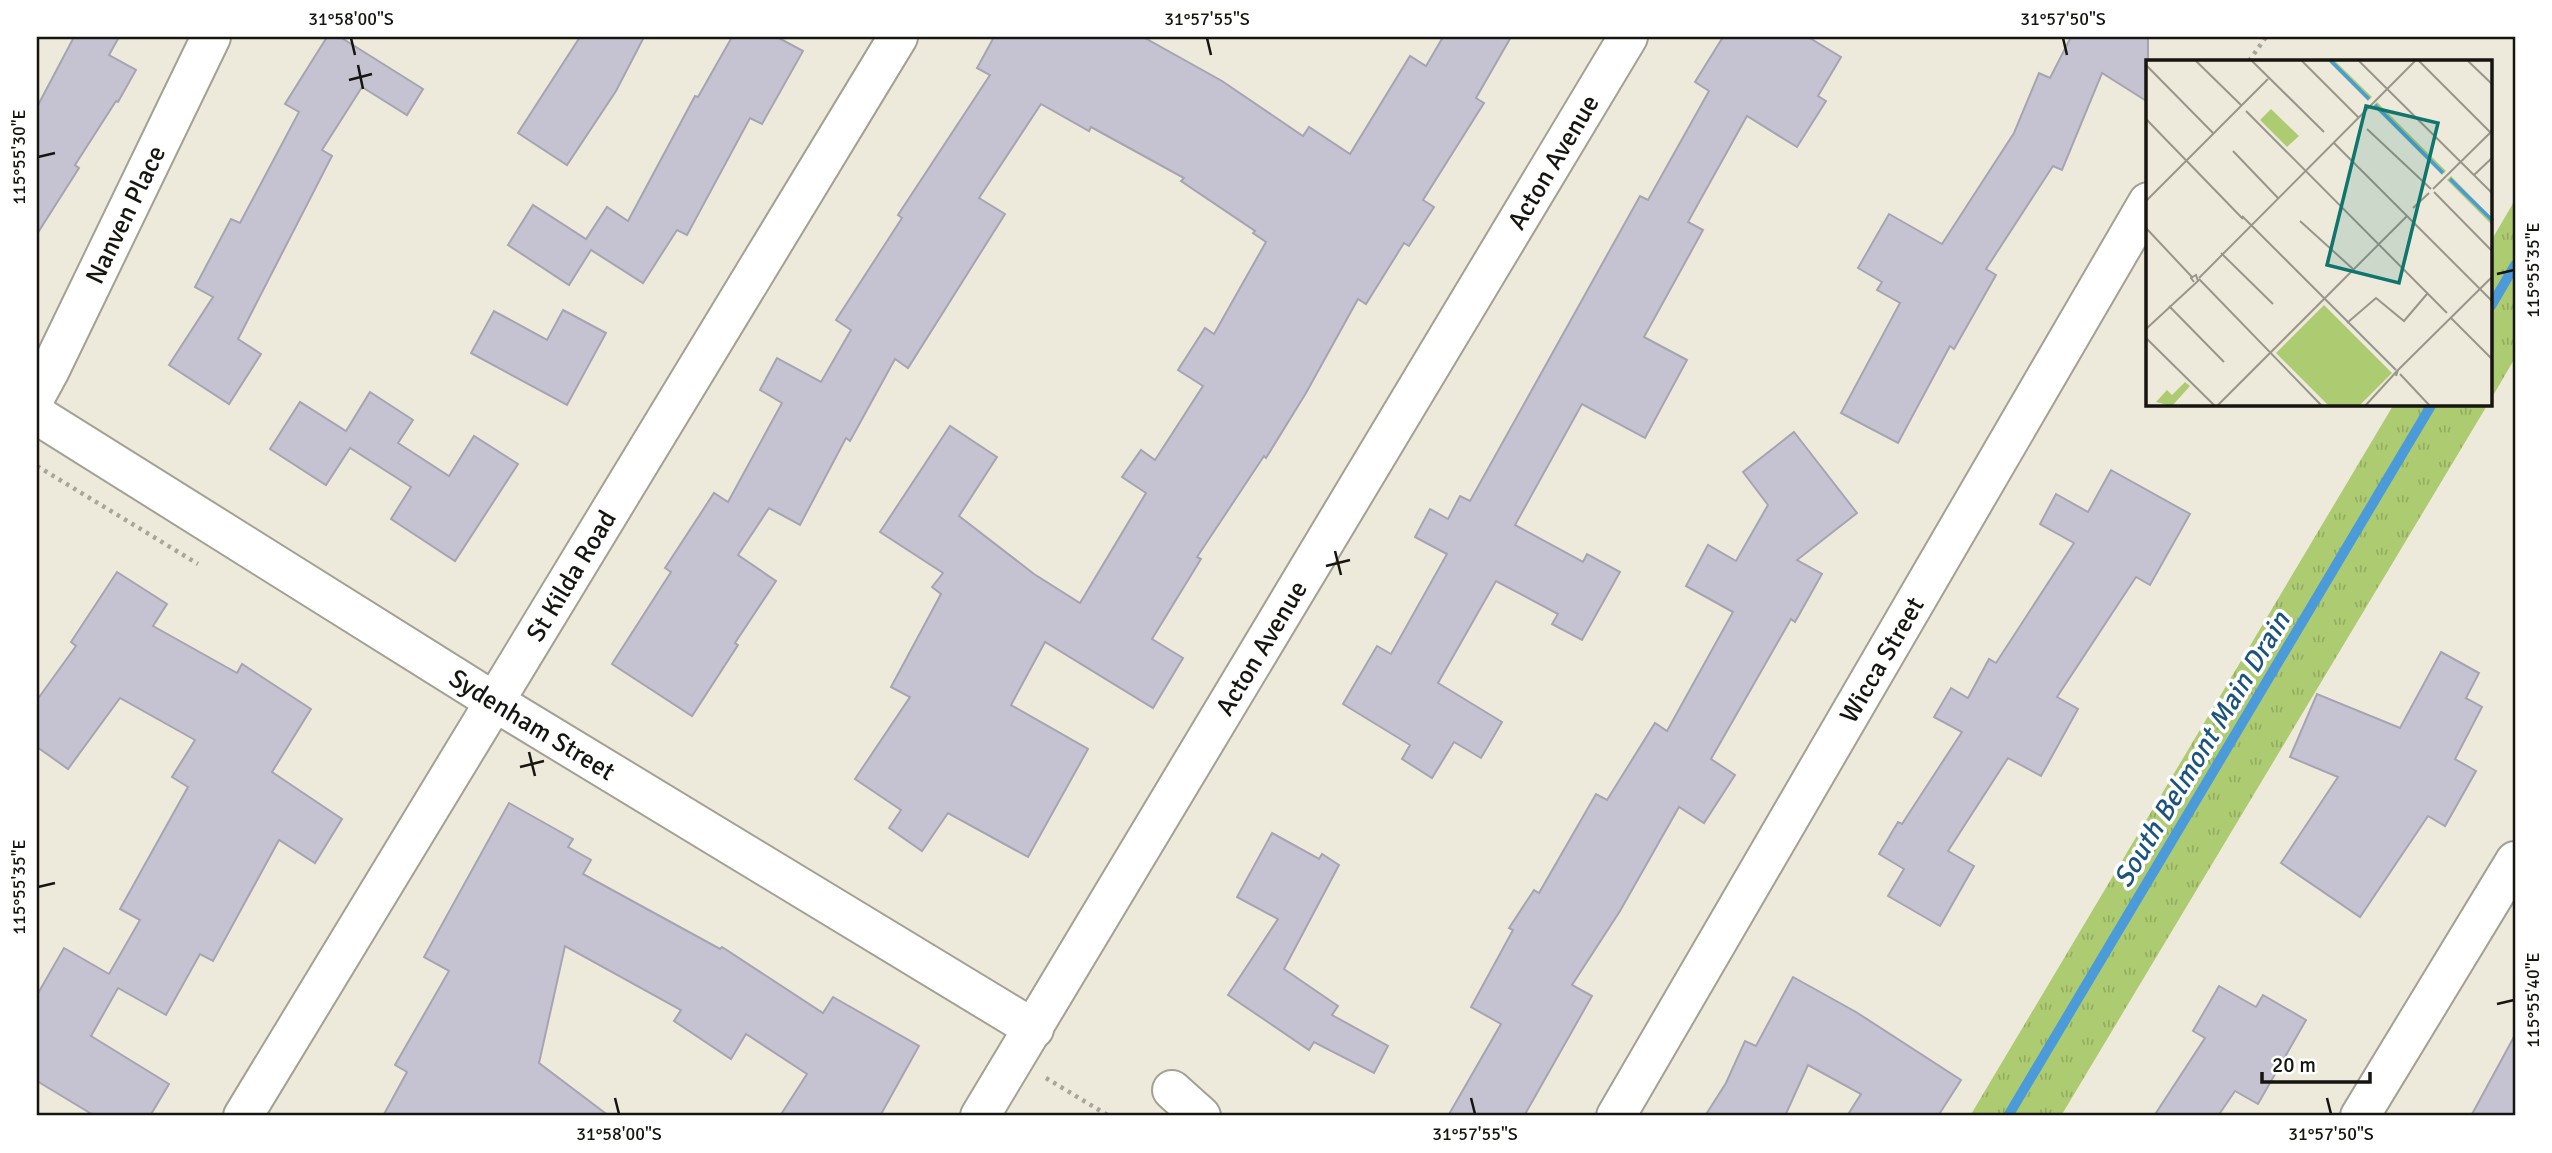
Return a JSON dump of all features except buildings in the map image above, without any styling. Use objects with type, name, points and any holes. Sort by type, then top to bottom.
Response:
[{"type":"street","name":"Nanven Place","points":[[37,394],[211,37]]},
{"type":"street","name":"St Kilda Road","points":[[243,1116],[898,37]]},
{"type":"street","name":"Acton Avenue","points":[[980,1116],[1628,37]]},
{"type":"street","name":"Wicca Street","points":[[1616,1116],[2146,205]]},
{"type":"street","name":"Sydenham Street","points":[[37,415],[495,702],[1034,1029]]},
{"type":"street","points":[[2360,1116],[2515,861]]},
{"type":"street","points":[[1172,1090],[1201,1116]]},
{"type":"path","points":[[2250,60],[2266,37]]},
{"type":"green space","points":[[2515,200],[2515,358],[2492,397],[2492,239]]},
{"type":"green space","points":[[2393,406],[2487,406],[2061,1116],[1970,1116]]},
{"type":"waterway","name":"South Belmont Main Drain","points":[[2492,304],[2515,265]]},
{"type":"waterway","name":"South Belmont Main Drain","points":[[2008,1116],[2431,406]]}]
